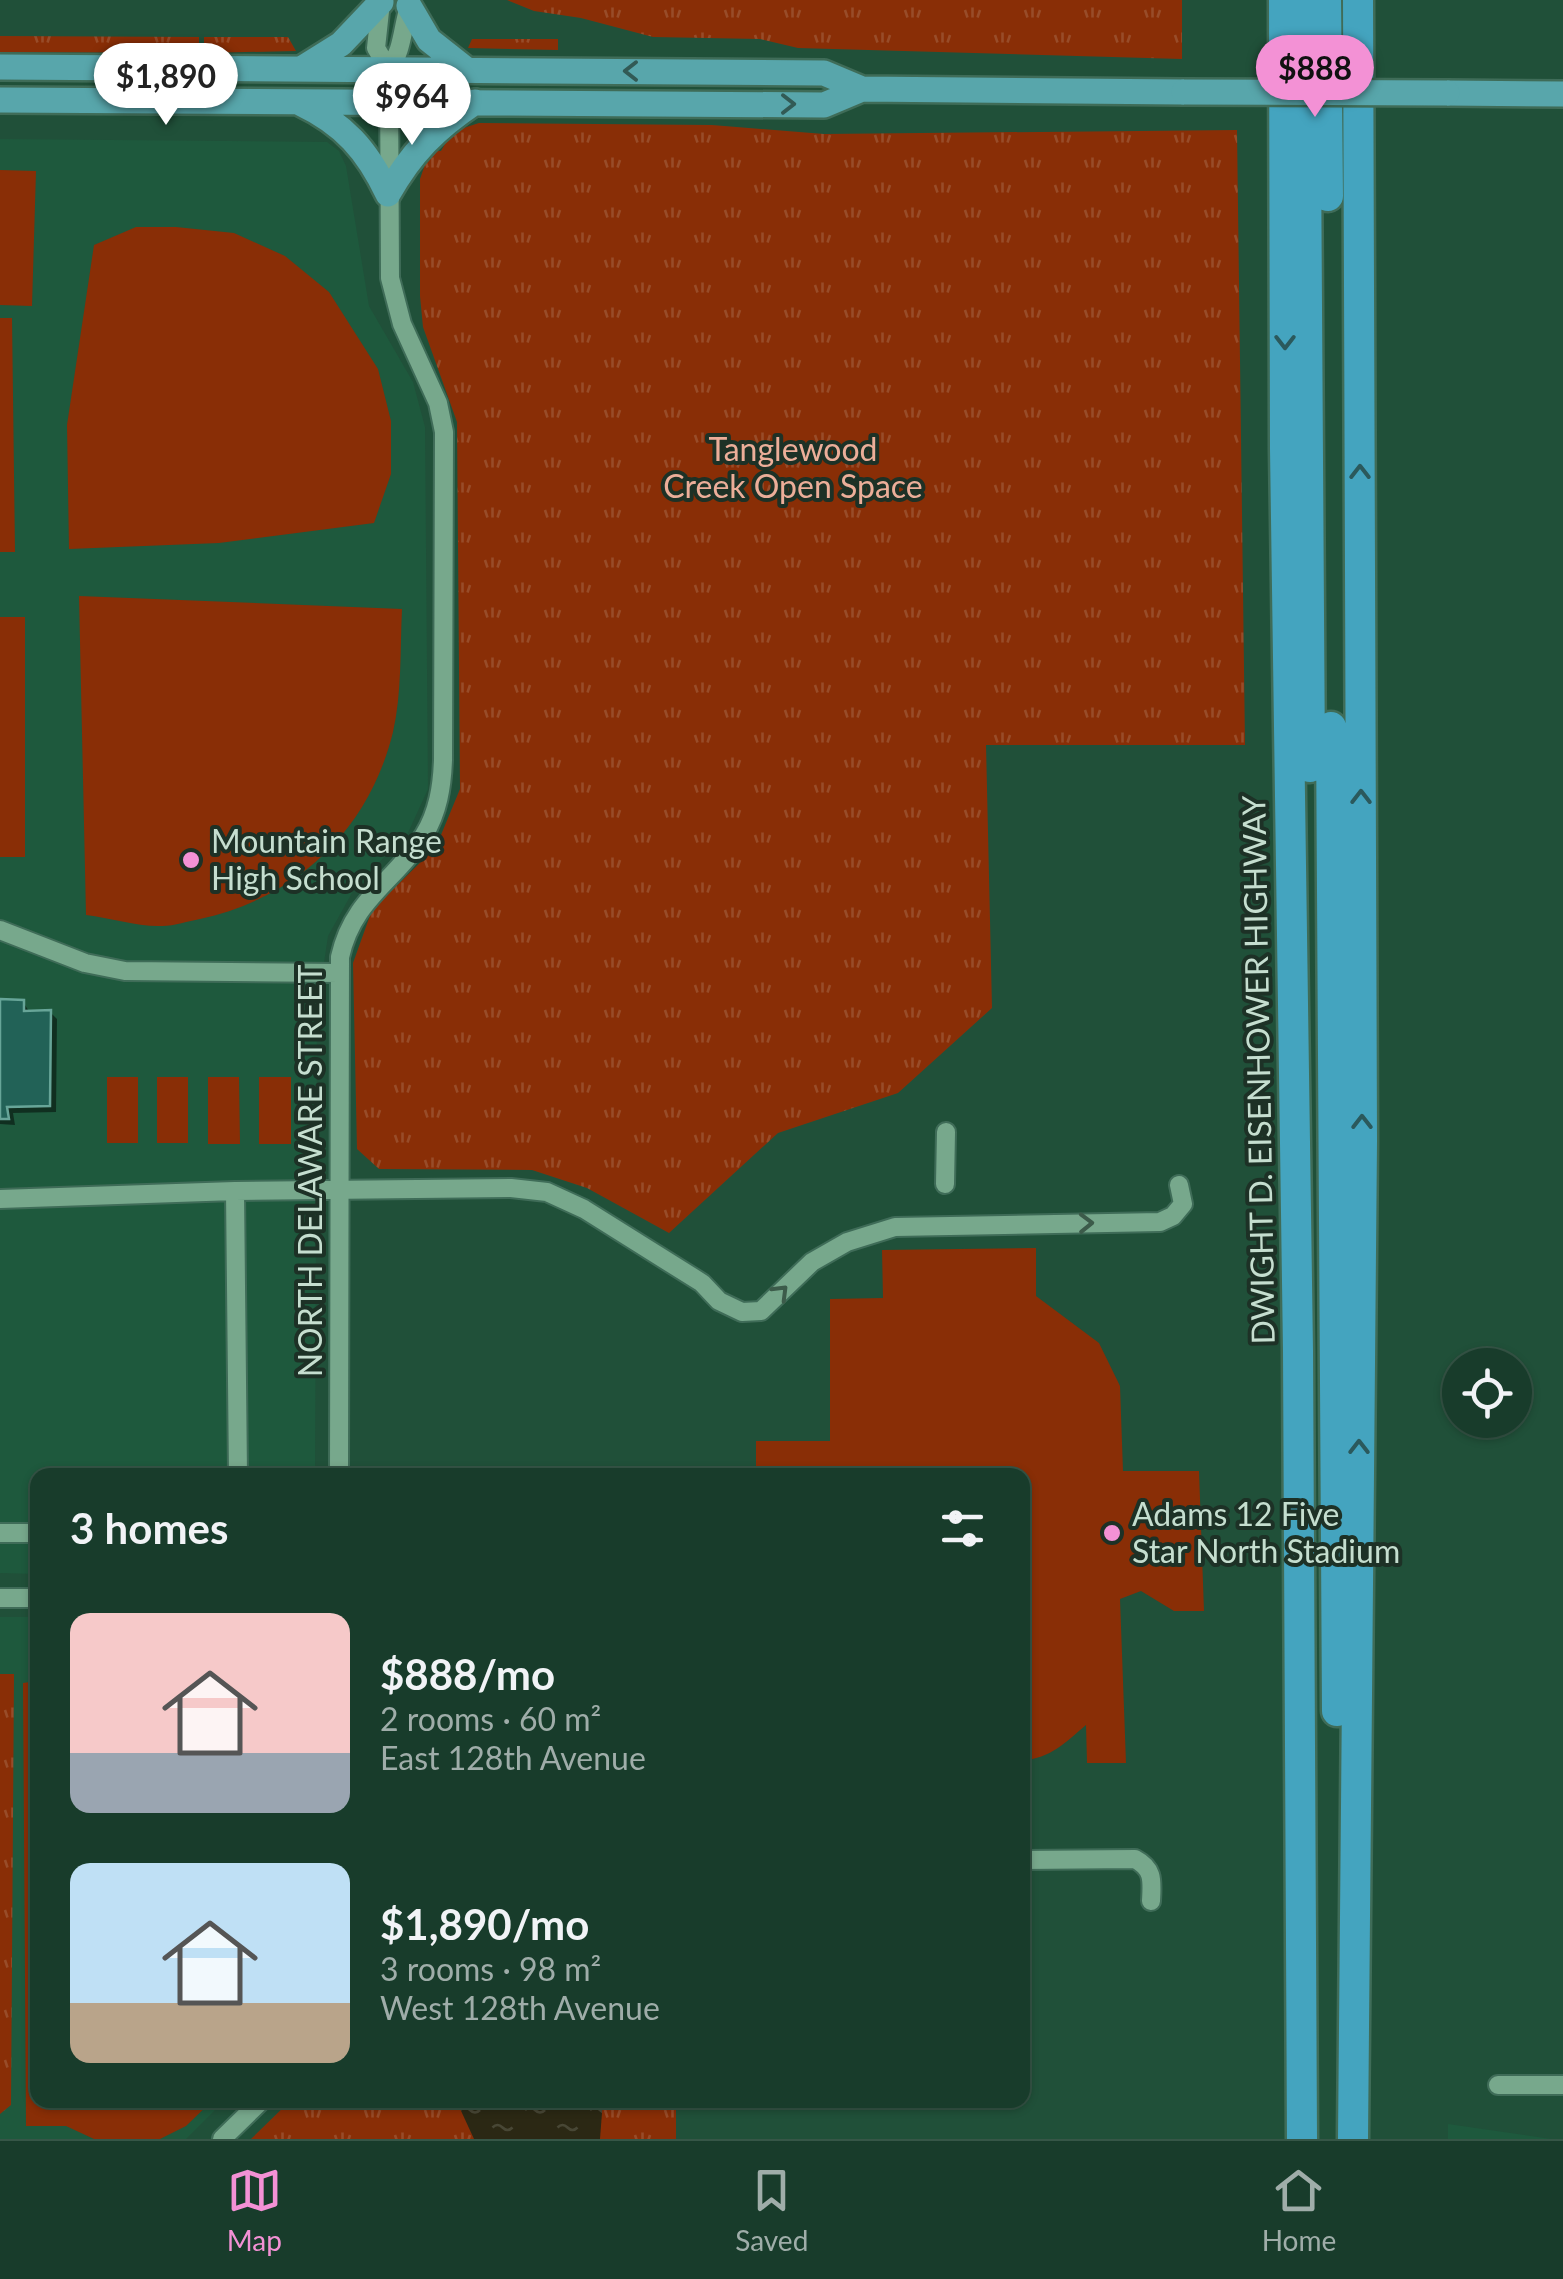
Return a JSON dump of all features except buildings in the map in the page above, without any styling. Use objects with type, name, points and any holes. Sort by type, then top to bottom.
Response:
[{"type":"highway","name":"DWIGHT D. EISENHOWER HIGHWAY","points":[[1284,0],[1302,2139]]},
{"type":"highway","points":[[1306,0],[1318,2139]]},
{"type":"highway","points":[[1326,0],[1339,2139]]},
{"type":"highway","points":[[1353,2139],[1362,1141],[1358,0]]},
{"type":"main road","points":[[302,69],[341,44],[382,1]]},
{"type":"main road","points":[[410,3],[428,40],[467,70]]},
{"type":"main road","points":[[0,67],[824,73],[862,89]]},
{"type":"main road","points":[[0,100],[824,104],[862,89],[1563,94]]},
{"type":"main road","points":[[296,101],[335,122],[356,140],[388,194]]},
{"type":"main road","points":[[388,194],[422,142],[475,102]]},
{"type":"street","name":"NORTH DELAWARE STREET","points":[[339,1468],[338,973],[354,917],[372,892],[417,846],[431,822],[442,774],[444,432],[438,403],[402,324],[388,264],[389,70],[376,48],[382,1]]},
{"type":"street","name":"NORTH DELAWARE STREET","points":[[389,70],[402,50],[410,3]]},
{"type":"street","points":[[0,930],[86,963],[125,971],[338,973]]},
{"type":"street","points":[[945,1184],[946,1132]]},
{"type":"street","points":[[0,1199],[236,1190],[511,1188],[547,1192],[584,1210],[702,1282],[719,1301],[742,1312],[761,1311],[812,1262],[847,1242],[895,1227],[1160,1222],[1173,1216],[1183,1204],[1179,1185]]},
{"type":"street","points":[[236,1190],[238,1468]]},
{"type":"street","points":[[0,1533],[30,1533]]},
{"type":"street","points":[[0,1598],[30,1598]]},
{"type":"street","points":[[1030,1860],[1134,1859],[1146,1865],[1152,1876],[1151,1901]]},
{"type":"street","points":[[1498,2085],[1563,2085]]},
{"type":"street","points":[[222,2139],[254,2108]]},
{"type":"shaded area","name":"Mountain Range High School","points":[[0,139],[327,142],[339,151],[346,166],[369,306],[413,382],[425,427],[428,789],[407,835],[357,884],[328,936],[317,1009],[315,1468],[30,1468],[30,1574],[0,1573]]},
{"type":"shaded area","points":[[0,1617],[30,1617],[30,2108],[217,2108],[186,2139],[0,2139]]},
{"type":"shaded area","points":[[1448,2124],[1551,2139],[1448,2139]]},
{"type":"green space","points":[[507,0],[1182,0],[1182,59],[798,48],[760,39],[653,37],[581,18],[534,11]]},
{"type":"green space","points":[[0,36],[199,37],[199,53],[0,52]]},
{"type":"green space","points":[[204,37],[288,37],[296,51],[204,53]]},
{"type":"green space","points":[[472,39],[558,39],[558,50],[468,48]]},
{"type":"green space","name":"Tanglewood Creek Open Space","points":[[479,123],[712,125],[824,134],[1237,130],[1245,745],[986,745],[992,1008],[898,1093],[778,1133],[669,1233],[587,1188],[532,1170],[379,1169],[357,1149],[353,963],[372,910],[436,847],[460,789],[457,422],[423,327],[420,179],[430,150],[441,151],[445,134]]},
{"type":"green space","points":[[0,170],[36,171],[32,306],[0,305]]},
{"type":"green space","points":[[136,227],[234,233],[285,256],[329,292],[378,369],[391,421],[391,474],[374,523],[219,543],[69,549],[67,425],[94,245]]},
{"type":"green space","points":[[0,318],[12,318],[15,552],[0,552]]},
{"type":"green space","points":[[79,596],[402,609],[398,702],[382,767],[347,829],[324,854],[268,895],[200,919],[153,926],[86,915]]},
{"type":"green space","points":[[0,617],[25,617],[25,857],[0,857]]},
{"type":"green space","points":[[107,1077],[138,1077],[138,1143],[107,1143]]},
{"type":"green space","points":[[157,1077],[188,1077],[188,1143],[157,1143]]},
{"type":"green space","points":[[208,1077],[239,1077],[240,1144],[208,1144]]},
{"type":"green space","points":[[259,1077],[291,1077],[291,1144],[259,1144]]},
{"type":"green space","name":"Adams 12 Five Star North Stadium","points":[[1036,1248],[1036,1296],[1099,1343],[1120,1386],[1123,1471],[1199,1471],[1204,1611],[1174,1611],[1141,1591],[1120,1599],[1126,1763],[1087,1763],[1086,1725],[1050,1753],[1030,1759],[1030,1468],[756,1468],[756,1441],[830,1441],[830,1299],[883,1298],[882,1250]]},
{"type":"green space","points":[[0,1674],[14,1674],[11,2105],[0,2114]]},
{"type":"green space","points":[[30,1682],[30,2108],[205,2108],[186,2126],[160,2139],[94,2139],[66,2126],[26,2126],[23,1683]]},
{"type":"green space","points":[[283,2108],[676,2108],[676,2139],[251,2139]]},
{"type":"water","points":[[460,2108],[602,2108],[600,2139],[474,2139]]},
{"type":"place","name":"Mountain Range High School","points":[[191,860]]},
{"type":"place","name":"Adams 12 Five Star North Stadium","points":[[1112,1533]]}]
